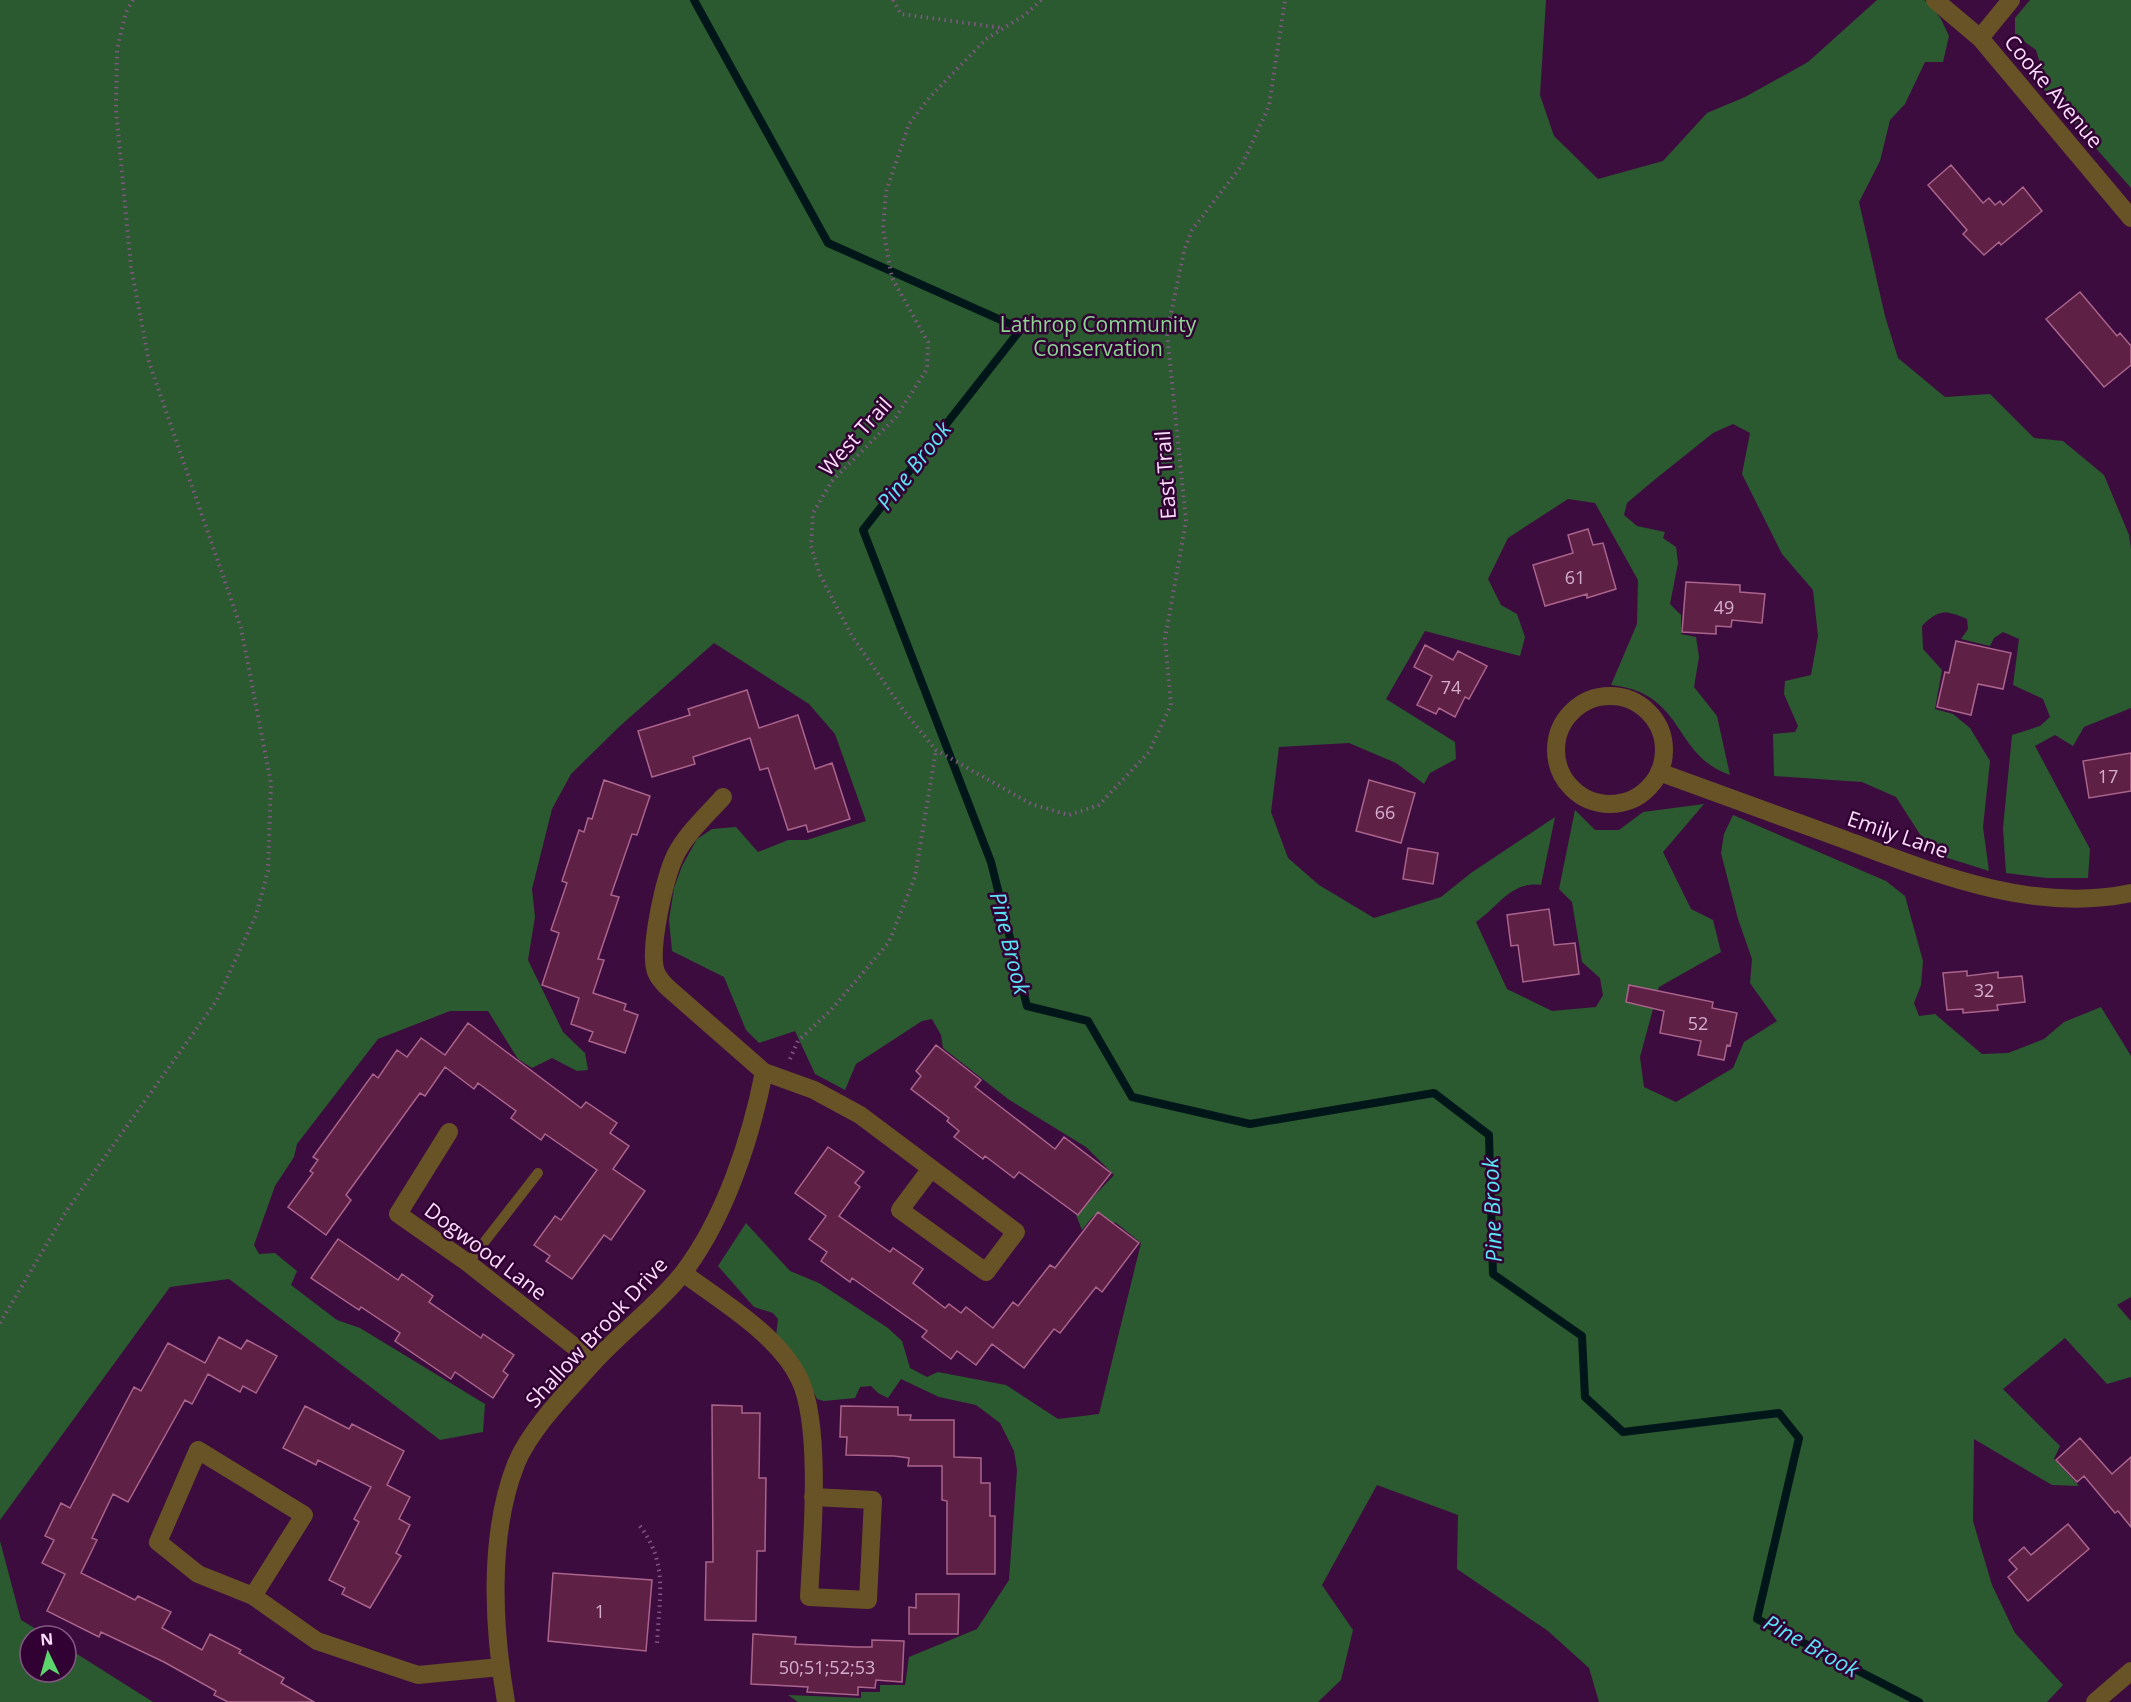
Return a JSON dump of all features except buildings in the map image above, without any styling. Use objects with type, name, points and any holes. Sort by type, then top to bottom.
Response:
[{"type":"street","name":"Cooke Avenue","points":[[1935,0],[1980,38],[2131,218]]},
{"type":"street","points":[[1980,38],[2010,0]]},
{"type":"street","points":[[1608,696],[1631,701],[1651,715],[1662,737],[1662,760],[1659,772],[1645,791],[1624,802],[1612,804],[1588,800],[1569,786],[1558,765],[1556,753],[1560,729],[1570,714],[1584,703],[1608,696]]},
{"type":"street","name":"Emily Lane","points":[[1659,772],[1901,860],[1984,886],[2023,895],[2066,899],[2109,898],[2131,893]]},
{"type":"street","points":[[723,797],[690,833],[670,868],[656,940],[656,972],[667,987],[764,1072],[814,1090],[860,1115],[890,1135],[930,1170],[1016,1232],[986,1272],[900,1210],[930,1170]]},
{"type":"street","name":"Shallow Brook Drive","points":[[506,1702],[500,1667],[495,1553],[516,1464],[543,1423],[594,1362],[683,1273],[710,1226],[736,1172],[753,1124],[764,1072]]},
{"type":"street","name":"Dogwood Lane","points":[[450,1132],[398,1214],[468,1263],[594,1362]]},
{"type":"street","points":[[683,1273],[760,1332],[789,1363],[800,1379],[810,1428],[813,1497],[809,1597],[868,1600],[873,1500],[813,1497]]},
{"type":"street","points":[[253,1596],[304,1515],[198,1450],[158,1542],[198,1574],[253,1596],[317,1641],[418,1675],[500,1667]]},
{"type":"street","points":[[2095,1702],[2131,1671]]},
{"type":"lane","points":[[468,1263],[538,1173]]},
{"type":"path","points":[[0,1323],[67,1210],[217,1000],[256,915],[268,871],[271,783],[241,628],[149,362],[131,267],[116,110],[117,49],[126,12],[133,0]]},
{"type":"path","points":[[893,0],[901,14],[1004,28]]},
{"type":"path","name":"West Trail","points":[[937,750],[904,711],[852,636],[820,575],[811,546],[813,513],[832,481],[896,417],[927,369],[927,342],[892,278],[883,229],[886,192],[909,124],[929,98],[986,39],[1041,0]]},
{"type":"path","name":"East Trail","points":[[937,750],[1031,804],[1069,815],[1099,804],[1149,752],[1171,705],[1165,639],[1185,521],[1167,333],[1184,251],[1192,230],[1242,165],[1269,106],[1285,0]]},
{"type":"path","points":[[790,1060],[798,1041],[831,1010],[889,942],[915,877],[937,750]]},
{"type":"path","points":[[640,1526],[650,1539],[661,1568],[657,1644]]},
{"type":"green space","name":"Lathrop Community Conservation","points":[[0,0],[1546,0],[1540,95],[1554,136],[1598,179],[1663,161],[1707,113],[1745,97],[1808,62],[1877,0],[1924,0],[1929,3],[1941,19],[1949,36],[1943,62],[1925,62],[1905,104],[1890,120],[1880,161],[1859,202],[1885,316],[1898,358],[1945,397],[1990,394],[2034,438],[2063,441],[2104,475],[2129,535],[2131,549],[2131,708],[2084,727],[2073,746],[2055,735],[2035,746],[2090,849],[2088,878],[2047,878],[2006,873],[2003,828],[2012,735],[2040,726],[2050,717],[2043,699],[2013,685],[2019,639],[2003,632],[1994,638],[1990,646],[1961,639],[1968,629],[1967,619],[1953,614],[1938,614],[1922,626],[1923,649],[1942,670],[1935,709],[1953,714],[1970,728],[1990,761],[1983,827],[1989,871],[1932,853],[1896,797],[1862,782],[1774,776],[1773,734],[1795,732],[1798,726],[1784,694],[1785,681],[1811,675],[1818,636],[1813,590],[1782,554],[1742,474],[1750,433],[1733,424],[1713,433],[1653,481],[1627,503],[1624,515],[1637,526],[1665,532],[1663,538],[1676,547],[1678,563],[1670,604],[1681,615],[1681,634],[1696,637],[1699,657],[1694,687],[1717,716],[1730,775],[1711,766],[1697,754],[1666,712],[1653,700],[1635,690],[1611,685],[1637,624],[1638,580],[1595,503],[1568,499],[1508,538],[1488,579],[1501,605],[1517,614],[1525,637],[1520,656],[1425,631],[1386,699],[1455,742],[1456,759],[1430,773],[1424,784],[1396,763],[1349,743],[1279,747],[1271,812],[1288,858],[1319,885],[1374,918],[1441,897],[1471,873],[1555,817],[1541,885],[1521,887],[1513,891],[1476,922],[1507,989],[1552,1011],[1596,1007],[1603,995],[1600,978],[1582,962],[1572,902],[1559,889],[1575,810],[1595,830],[1619,830],[1643,812],[1704,804],[1663,852],[1691,909],[1713,920],[1721,952],[1659,987],[1640,1057],[1644,1087],[1676,1102],[1733,1068],[1744,1042],[1777,1021],[1750,983],[1752,959],[1738,919],[1721,853],[1724,834],[1733,815],[1886,881],[1905,896],[1923,961],[1921,985],[1914,1003],[1919,1016],[1935,1014],[1982,1054],[2008,1053],[2044,1039],[2064,1022],[2101,1007],[2131,1056],[2131,1297],[2117,1305],[2131,1321],[2131,1377],[2107,1384],[2065,1338],[2003,1389],[2060,1446],[2054,1459],[2079,1486],[2052,1485],[1974,1439],[1973,1521],[1992,1585],[2015,1633],[2063,1685],[2047,1702],[1599,1702],[1589,1668],[1548,1631],[1457,1569],[1458,1515],[1377,1485],[1322,1585],[1353,1630],[1341,1680],[1318,1702],[798,1702],[788,1695],[861,1698],[861,1692],[880,1692],[880,1685],[905,1685],[909,1657],[977,1629],[1009,1580],[1017,1470],[1014,1451],[1000,1423],[976,1405],[939,1397],[901,1379],[888,1398],[871,1386],[860,1387],[855,1398],[824,1401],[817,1399],[801,1365],[776,1336],[778,1319],[773,1313],[754,1307],[718,1266],[746,1223],[790,1271],[819,1283],[888,1328],[902,1341],[910,1368],[927,1377],[938,1372],[1006,1385],[1058,1419],[1099,1414],[1141,1243],[1115,1222],[1111,1228],[1094,1215],[1082,1230],[1075,1212],[1086,1199],[1093,1197],[1114,1175],[1086,1147],[1008,1099],[943,1048],[941,1035],[932,1019],[922,1021],[856,1064],[845,1090],[815,1074],[795,1031],[759,1043],[746,1030],[724,977],[672,951],[669,920],[674,888],[682,866],[697,839],[712,829],[736,827],[758,852],[788,840],[807,840],[866,821],[835,734],[809,704],[714,643],[620,726],[571,774],[552,809],[532,889],[535,917],[528,960],[563,1032],[585,1053],[588,1070],[577,1071],[552,1058],[532,1068],[518,1059],[488,1011],[450,1011],[378,1039],[297,1144],[294,1157],[275,1186],[254,1245],[259,1254],[275,1253],[297,1271],[291,1285],[337,1320],[360,1328],[485,1404],[483,1432],[440,1440],[229,1279],[170,1287],[0,1520]]},
{"type":"green space","points":[[2030,0],[2131,0],[2131,188],[2033,77],[2040,63],[2036,50],[2015,35],[2015,18]]},
{"type":"green space","points":[[0,1541],[21,1620],[28,1624],[18,1624],[18,1684],[78,1684],[78,1655],[153,1702],[0,1702]]},
{"type":"waterway","name":"Pine Brook","points":[[694,0],[828,243],[1021,329],[863,530],[991,862],[1027,1006],[1088,1021],[1132,1097],[1250,1124],[1434,1093],[1489,1135],[1493,1274],[1582,1336],[1585,1397],[1623,1432],[1779,1413],[1799,1438],[1757,1619],[1919,1702]]}]
